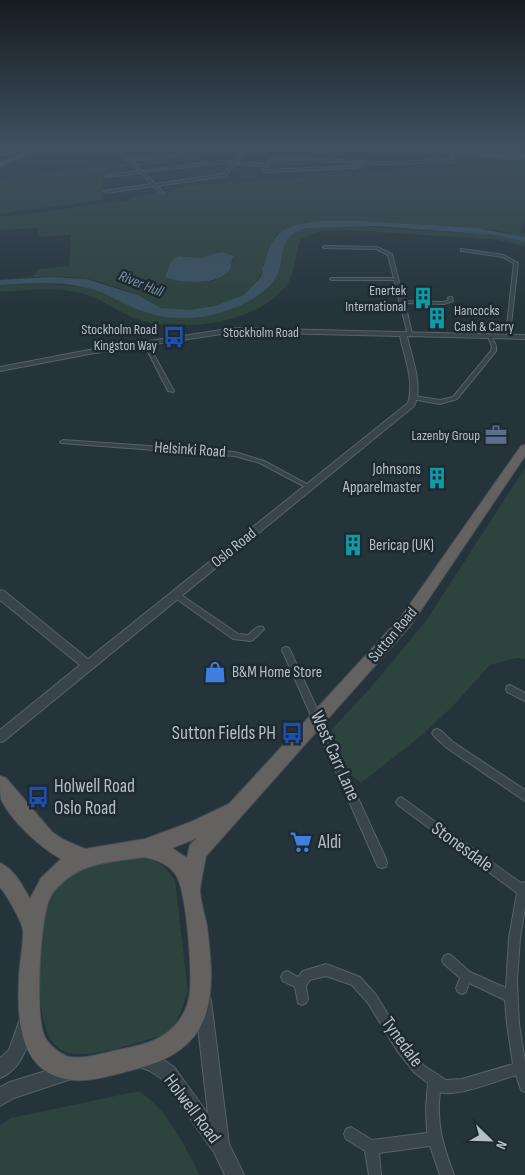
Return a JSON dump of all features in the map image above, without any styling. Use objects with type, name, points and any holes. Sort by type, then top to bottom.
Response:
[{"type":"highway","name":"Sutton Road","points":[[191,890],[197,852],[240,807],[415,609],[525,448]]},
{"type":"highway","points":[[0,784],[44,837],[58,850],[83,858]]},
{"type":"highway","points":[[144,848],[161,852],[176,861],[184,872],[191,890],[201,985],[193,1016],[180,1037],[158,1052],[76,1070],[62,1066],[41,1051],[35,1042],[29,1018],[33,928],[37,906],[47,885],[62,870],[83,858],[144,848],[195,830],[240,807]]},
{"type":"highway","points":[[0,873],[12,886],[33,928]]},
{"type":"street","points":[[325,246],[335,249],[377,248],[390,254],[402,302],[414,398],[440,402],[455,398],[492,351],[494,346],[489,335]]},
{"type":"street","points":[[462,250],[504,256],[516,263],[508,325],[510,336]]},
{"type":"street","points":[[332,279],[396,279]]},
{"type":"street","points":[[402,302],[444,303],[451,301],[450,298]]},
{"type":"street","name":"Stockholm Road","points":[[0,369],[50,359],[235,330],[525,337]]},
{"type":"street","points":[[146,344],[171,391]]},
{"type":"street","name":"Oslo Road","points":[[0,737],[402,412],[414,398]]},
{"type":"street","name":"Helsinki Road","points":[[63,442],[235,454],[262,462],[309,487]]},
{"type":"street","points":[[0,594],[89,666]]},
{"type":"street","points":[[176,595],[236,636],[250,638],[260,629]]},
{"type":"street","name":"West Carr Lane","points":[[286,650],[382,863]]},
{"type":"street","points":[[510,689],[520,697]]},
{"type":"street","points":[[437,733],[450,745],[525,796]]},
{"type":"street","name":"Stonesdale","points":[[401,802],[524,889],[514,941],[511,996],[519,1068],[525,1086]]},
{"type":"street","points":[[448,960],[466,976],[511,996]]},
{"type":"street","name":"Tynedale","points":[[300,984],[307,975],[326,970],[356,981],[372,999],[402,1048],[419,1069],[444,1087],[462,1085],[519,1068]]},
{"type":"street","points":[[462,988],[466,976]]},
{"type":"street","points":[[287,977],[300,984],[302,999]]},
{"type":"street","points":[[201,985],[208,1031],[220,1146]]},
{"type":"street","points":[[0,1070],[15,1055],[29,1018]]},
{"type":"street","name":"Holwell Road","points":[[135,1058],[148,1061],[168,1073],[220,1146],[235,1175]]},
{"type":"street","points":[[0,1097],[10,1091],[76,1070]]},
{"type":"street","points":[[435,1081],[431,1109],[433,1139],[447,1175]]},
{"type":"street","points":[[351,1134],[371,1147],[433,1139]]},
{"type":"street","points":[[371,1147],[375,1174]]},
{"type":"green space","points":[[0,201],[97,201],[0,214]]},
{"type":"green space","points":[[124,201],[525,201],[525,219],[520,232],[525,234],[525,237],[494,230],[332,221],[277,233],[259,278],[249,291],[241,297],[231,302],[207,308],[171,310],[156,306],[138,295],[88,279],[33,277],[0,280],[34,276],[38,269],[69,266],[71,235],[37,237],[39,228],[0,230],[0,217]],"holes":[[[222,252],[234,256],[226,274],[219,279],[200,282],[180,279],[165,273],[178,256],[202,258]]]},
{"type":"green space","points":[[340,225],[495,235],[525,242],[525,247],[498,240],[349,230],[320,231],[301,239],[289,281],[273,299],[239,317],[198,325],[178,326],[142,321],[93,297],[67,290],[48,289],[0,292],[0,285],[48,284],[85,287],[111,296],[147,313],[174,318],[198,317],[266,289],[275,278],[285,242],[296,231],[316,226]]},
{"type":"green space","points":[[525,468],[525,659],[517,658],[490,665],[453,706],[422,735],[361,783],[349,773],[331,730],[373,685],[425,622]]},
{"type":"green space","points":[[141,857],[161,864],[175,881],[188,991],[176,1022],[162,1036],[102,1052],[90,1054],[69,1053],[55,1045],[46,1030],[41,1009],[41,960],[46,900],[54,887],[64,878],[86,866]]},
{"type":"green space","points":[[139,1091],[159,1108],[167,1118],[200,1175],[0,1175],[0,1125],[11,1118]]},
{"type":"water","points":[[319,221],[361,221],[476,228],[525,237],[525,242],[495,235],[375,226],[306,228],[289,237],[283,249],[279,271],[272,283],[264,291],[239,306],[213,315],[199,317],[172,318],[158,316],[132,307],[96,290],[73,285],[42,283],[0,285],[0,280],[51,277],[86,279],[138,295],[161,308],[190,310],[215,306],[244,295],[260,278],[263,271],[261,268],[264,266],[271,244],[282,232],[297,225]]},
{"type":"water","points":[[222,252],[234,256],[231,267],[219,278],[210,281],[190,282],[165,277],[170,263],[178,256],[202,258]]},
{"type":"place","name":"Enertek International","points":[[423,298]]},
{"type":"place","name":"Hancocks Cash & Carry","points":[[437,318]]},
{"type":"place","name":"Stockholm Road Kingston Way","points":[[174,337]]},
{"type":"place","name":"Lazenby Group","points":[[496,435]]},
{"type":"place","name":"Johnsons Apparelmaster","points":[[437,478]]},
{"type":"place","name":"Bericap (UK)","points":[[353,545]]},
{"type":"place","name":"B&M Home Store","points":[[215,672]]},
{"type":"place","name":"Sutton Fields PH","points":[[292,733]]},
{"type":"place","name":"Holwell Road Oslo Road","points":[[38,797]]},
{"type":"place","name":"Aldi","points":[[301,842]]},
{"type":"water label","name":"River Hull","points":[[141,284]]}]
